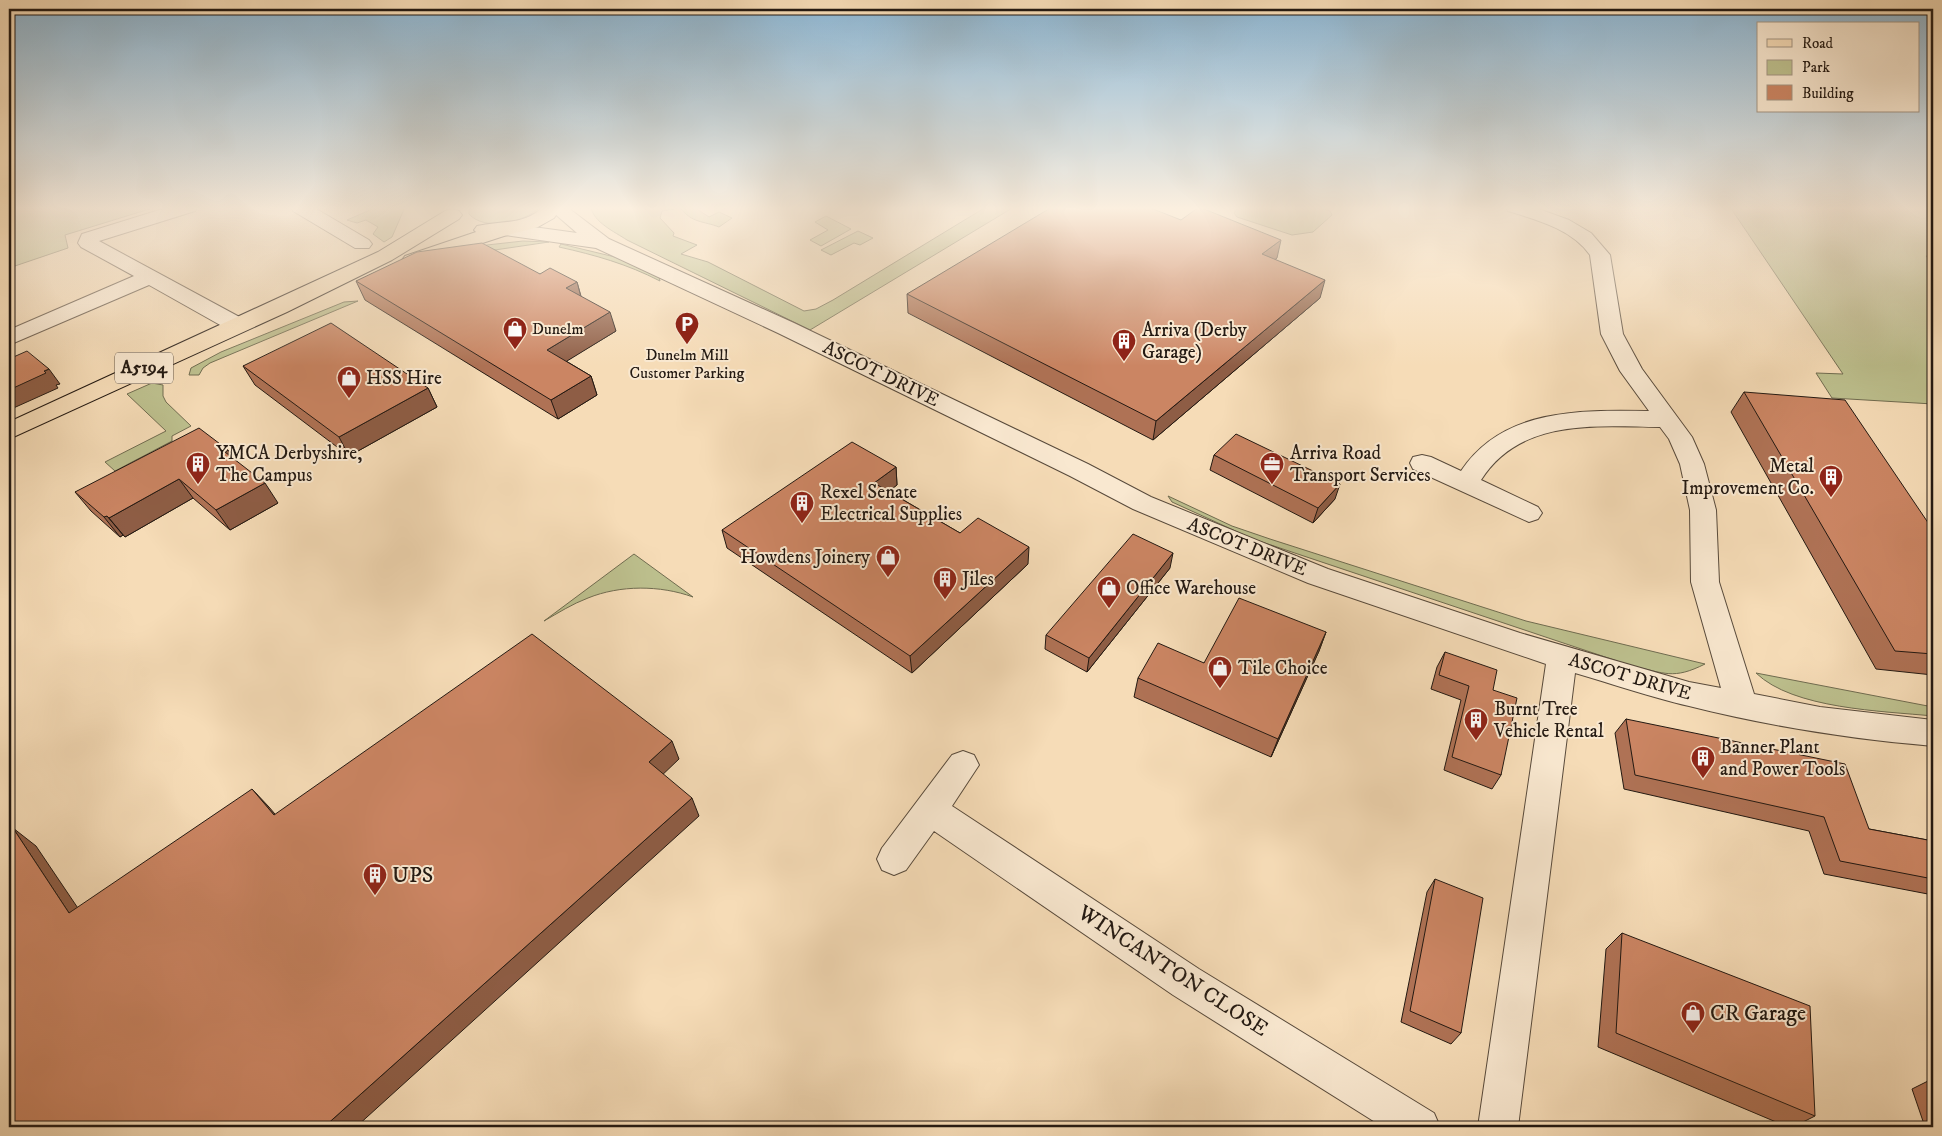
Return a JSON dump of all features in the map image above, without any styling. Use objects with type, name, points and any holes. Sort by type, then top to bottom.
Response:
[{"type":"main road","name":"A5194","points":[[9,431],[279,307],[375,260]]},
{"type":"main road","name":"A5194","points":[[279,307],[348,286],[413,260]]},
{"type":"street","points":[[119,260],[150,277],[157,283],[238,325]]},
{"type":"street","name":"ASCOT DRIVE","points":[[640,260],[794,332],[1167,514],[1318,576],[1562,658],[1689,694],[1742,706],[1837,722],[1933,733]]},
{"type":"street","points":[[1602,260],[1612,334],[1616,345],[1631,371],[1668,419],[1686,450],[1701,494],[1705,582],[1742,706]]},
{"type":"street","points":[[9,338],[150,277]]},
{"type":"street","points":[[1466,483],[1488,453],[1513,437],[1532,430],[1568,421],[1668,419]]},
{"type":"street","points":[[1422,462],[1529,513]]},
{"type":"street","points":[[1498,1127],[1562,658]]},
{"type":"street","points":[[894,859],[963,765]]},
{"type":"street","name":"WINCANTON CLOSE","points":[[930,810],[1186,982],[1420,1127]]},
{"type":"green space","points":[[9,260],[33,260],[9,268]]},
{"type":"green space","points":[[608,260],[622,260],[659,277],[660,281],[635,270]]},
{"type":"green space","points":[[668,260],[701,260],[708,262],[804,311],[816,309],[833,300],[899,260],[926,260],[810,330]]},
{"type":"green space","points":[[1766,260],[1930,260],[1933,264],[1933,404],[1832,398],[1816,373],[1843,374]]},
{"type":"green space","points":[[358,301],[210,363],[203,368],[199,375],[189,375],[191,368],[221,352],[344,302]]},
{"type":"green space","points":[[152,383],[163,385],[163,396],[166,402],[191,426],[172,436],[172,441],[115,471],[105,462],[166,431],[127,394]]},
{"type":"green space","points":[[1168,496],[1232,526],[1526,621],[1705,664],[1677,674],[1661,673],[1632,666],[1253,539],[1172,502]]},
{"type":"green space","points":[[634,554],[693,597],[667,590],[654,589],[640,588],[613,591],[582,600],[544,621]]},
{"type":"green space","points":[[1756,673],[1933,707],[1933,716],[1864,710],[1815,701],[1772,685]]},
{"type":"building","name":"Dunelm","points":[[400,260],[514,260],[540,274],[550,268],[577,282],[566,288],[610,312],[547,350],[591,376],[551,400],[356,281]]},
{"type":"building","name":"Arriva (Derby Garage)","points":[[964,260],[1277,260],[1325,280],[1156,421],[907,294]]},
{"type":"building","name":"HSS Hire","points":[[331,323],[428,388],[339,437],[243,366]]},
{"type":"building","points":[[27,351],[49,369],[44,371],[46,373],[9,390],[9,359]]},
{"type":"building","name":"Metal Improvement Co.","points":[[1744,392],[1845,400],[1933,530],[1933,654],[1895,651]]},
{"type":"building","points":[[199,428],[228,450],[225,452],[265,483],[216,510],[179,479],[109,518],[107,516],[104,517],[75,492]]},
{"type":"building","points":[[1236,434],[1340,484],[1318,508],[1214,455]]},
{"type":"building","points":[[852,442],[896,467],[874,483],[960,533],[978,518],[1029,547],[910,656],[722,530]]},
{"type":"building","name":"Office Warehouse","points":[[1133,534],[1173,553],[1089,658],[1046,635]]},
{"type":"building","name":"Tile Choice","points":[[1239,598],[1326,632],[1278,739],[1138,678],[1158,643],[1204,663]]},
{"type":"building","name":"UPS","points":[[532,634],[672,741],[649,762],[692,798],[324,1127],[9,1127],[9,831],[13,828],[69,913],[252,789],[274,815]]},
{"type":"building","name":"Burnt Tree Vehicle Rental","points":[[1445,652],[1497,670],[1493,690],[1517,698],[1501,775],[1452,757],[1469,686],[1439,675]]},
{"type":"building","points":[[1626,719],[1845,764],[1869,829],[1933,841],[1933,879],[1840,861],[1824,817],[1635,775]]},
{"type":"building","points":[[1435,879],[1483,898],[1461,1033],[1410,1011]]},
{"type":"building","name":"CR Garage","points":[[1622,933],[1810,1006],[1815,1116],[1616,1033]]},
{"type":"place","name":"Dunelm Mill Customer Parking","points":[[687,345]]},
{"type":"place","name":"Dunelm","points":[[515,350]]},
{"type":"place","name":"Arriva (Derby Garage)","points":[[1124,362]]},
{"type":"place","name":"HSS Hire","points":[[349,399]]},
{"type":"place","name":"YMCA Derbyshire, The Campus","points":[[198,485]]},
{"type":"place","name":"Arriva Road Transport Services","points":[[1272,485]]},
{"type":"place","name":"Metal Improvement Co.","points":[[1831,498]]},
{"type":"place","name":"Rexel Senate Electrical Supplies","points":[[802,524]]},
{"type":"place","name":"Howdens Joinery","points":[[888,578]]},
{"type":"place","name":"Jiles","points":[[945,600]]},
{"type":"place","name":"Office Warehouse","points":[[1109,609]]},
{"type":"place","name":"Tile Choice","points":[[1220,689]]},
{"type":"place","name":"Burnt Tree Vehicle Rental","points":[[1476,741]]},
{"type":"place","name":"Banner Plant and Power Tools","points":[[1703,779]]},
{"type":"place","name":"UPS","points":[[375,896]]},
{"type":"place","name":"CR Garage","points":[[1693,1034]]}]
